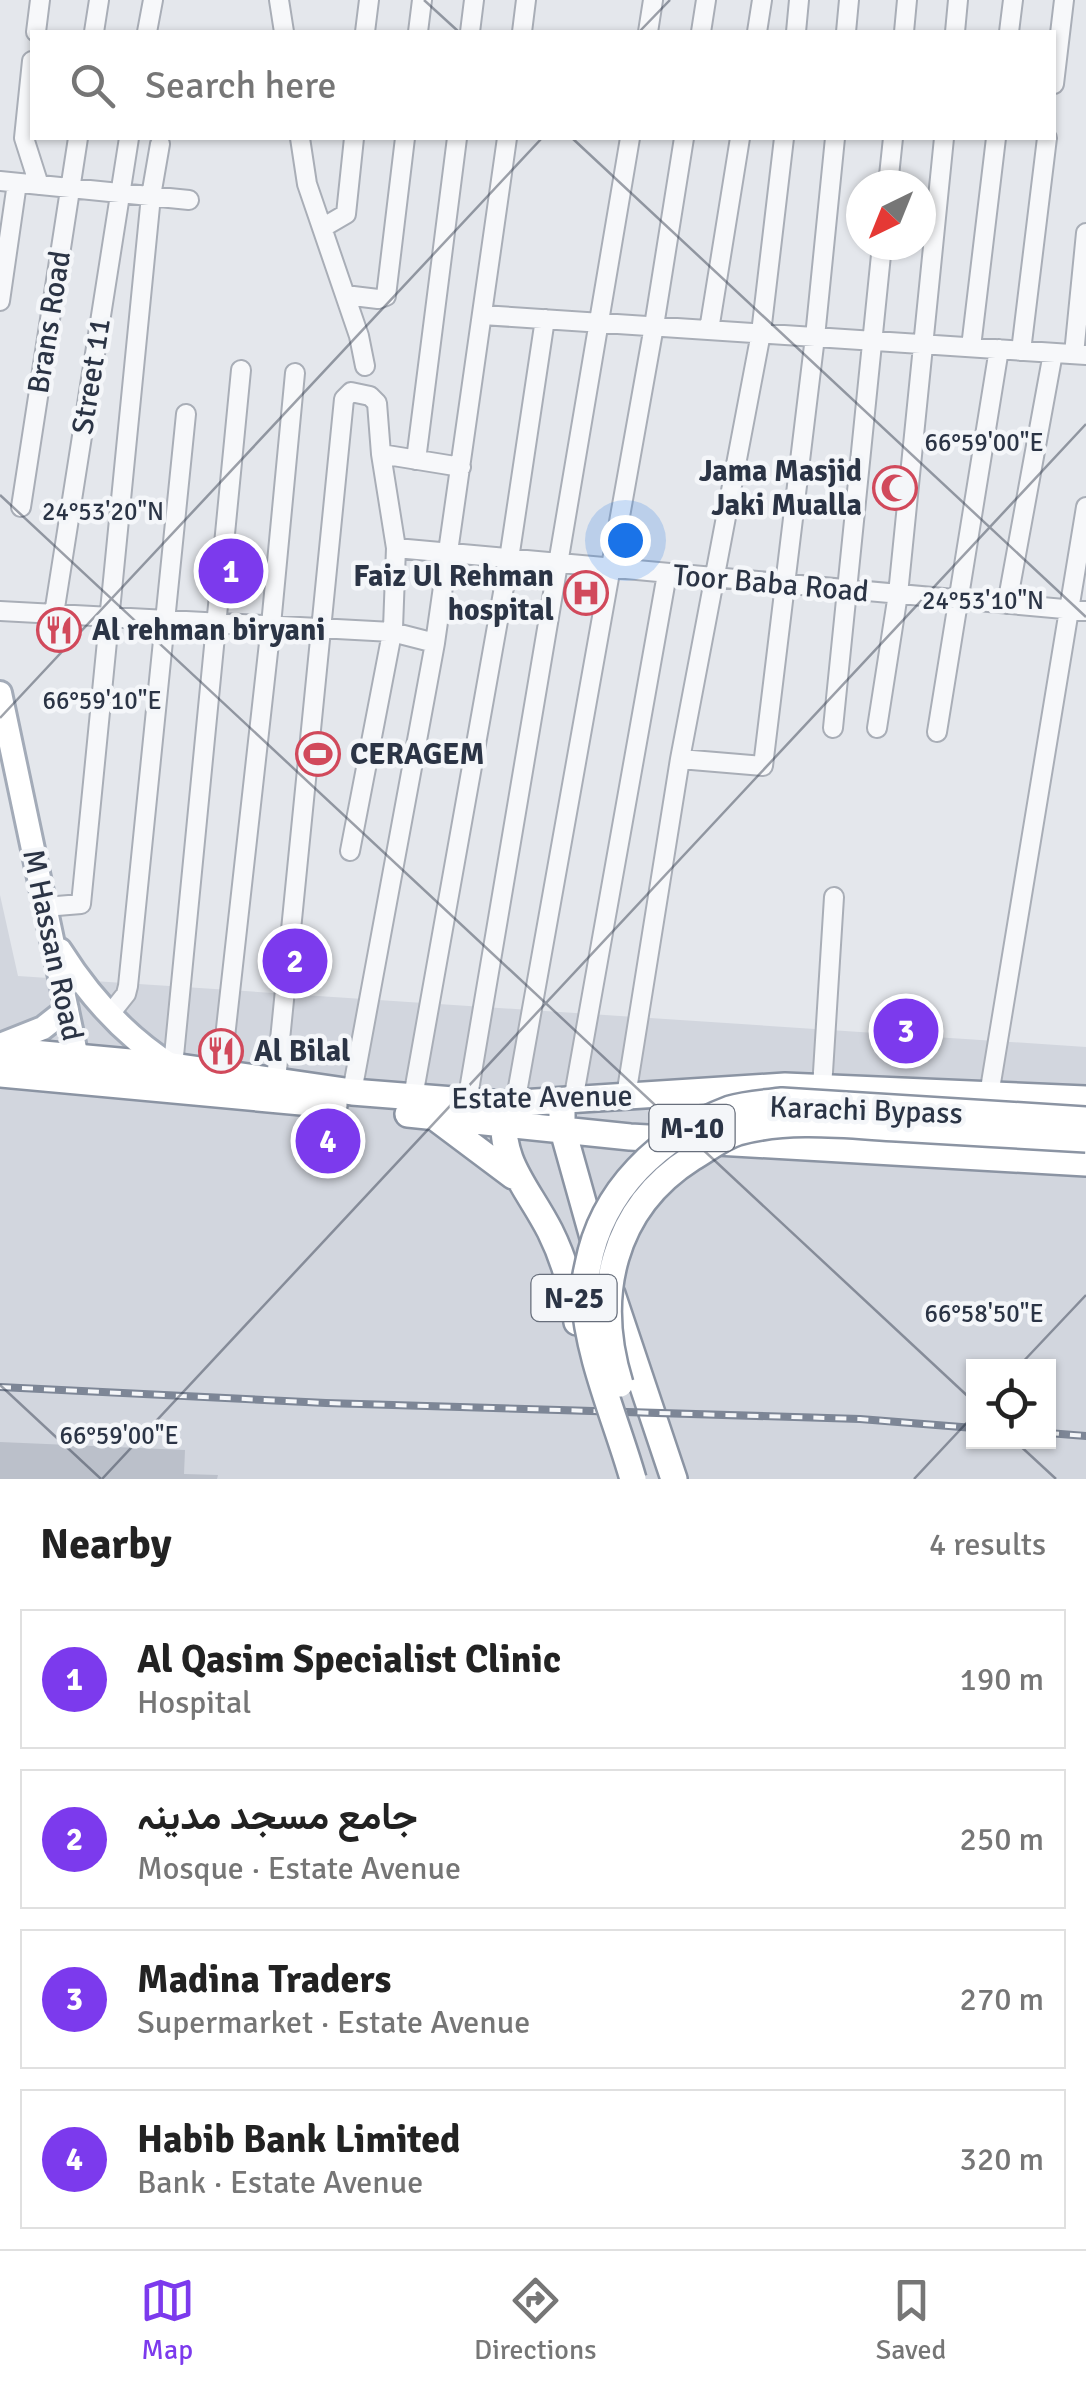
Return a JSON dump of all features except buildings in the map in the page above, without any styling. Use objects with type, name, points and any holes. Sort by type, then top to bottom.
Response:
[{"type":"highway","name":"Estate Avenue","points":[[0,1047],[79,1067],[432,1116],[565,1110],[626,1096],[785,1086],[1086,1099]]},
{"type":"highway","name":"Estate Avenue","points":[[0,1074],[79,1067],[173,1066],[352,1092],[466,1102],[507,1111]]},
{"type":"highway","points":[[663,1094],[654,1116],[665,1138]]},
{"type":"highway","name":"Karachi Bypass","points":[[633,1479],[599,1373],[583,1290],[600,1222],[626,1180],[659,1149],[732,1108],[782,1101],[1086,1120]]},
{"type":"highway","name":"Estate Avenue","points":[[565,1110],[665,1138],[1086,1162]]},
{"type":"highway","name":"N-25","points":[[565,1110],[593,1240],[674,1479]]},
{"type":"highway","name":"N-25","points":[[507,1111],[505,1152],[552,1234],[568,1278],[586,1370],[611,1429],[625,1479]]},
{"type":"highway","points":[[432,1116],[521,1182]]},
{"type":"highway","name":"Karachi Bypass","points":[[650,1479],[614,1364],[607,1324],[619,1241],[646,1197],[670,1172],[736,1133],[788,1124],[1086,1139]]},
{"type":"main road","name":"M Hassan Road","points":[[0,694],[79,1067]]},
{"type":"main road","points":[[51,934],[86,991],[150,1052],[173,1066]]},
{"type":"main road","points":[[0,1047],[42,1028],[67,1009]]},
{"type":"street","points":[[36,30],[40,0]]},
{"type":"street","points":[[94,30],[99,0]]},
{"type":"street","points":[[147,30],[152,0]]},
{"type":"street","points":[[279,0],[284,30]]},
{"type":"street","points":[[365,30],[368,0]]},
{"type":"street","points":[[418,30],[422,0]]},
{"type":"street","points":[[470,30],[474,0]]},
{"type":"street","points":[[522,30],[526,0]]},
{"type":"street","points":[[648,30],[654,0]]},
{"type":"street","points":[[701,30],[706,0]]},
{"type":"street","points":[[757,30],[762,0]]},
{"type":"street","points":[[796,30],[799,0]]},
{"type":"street","points":[[846,30],[849,0]]},
{"type":"street","points":[[904,30],[907,0]]},
{"type":"street","points":[[954,30],[958,0]]},
{"type":"street","points":[[1009,30],[1013,0]]},
{"type":"street","points":[[1056,67],[1064,0]]},
{"type":"street","points":[[30,81],[24,138],[39,185]]},
{"type":"street","name":"Brans Road","points":[[21,508],[78,140]]},
{"type":"street","name":"Street 11","points":[[54,614],[129,140]]},
{"type":"street","points":[[300,140],[306,184],[359,336],[365,366]]},
{"type":"street","points":[[322,228],[346,214],[354,140]]},
{"type":"street","points":[[345,295],[386,296],[405,140]]},
{"type":"street","points":[[416,460],[457,140]]},
{"type":"street","points":[[352,1092],[435,643],[507,140]]},
{"type":"street","points":[[466,1102],[630,140]]},
{"type":"street","points":[[507,1111],[610,568],[684,140]]},
{"type":"street","points":[[708,330],[740,140]]},
{"type":"street","points":[[626,1096],[680,759],[761,334],[784,140]]},
{"type":"street","points":[[680,759],[763,766],[835,140]]},
{"type":"street","points":[[890,170],[893,140]]},
{"type":"street","points":[[877,728],[898,594],[944,140]]},
{"type":"street","points":[[971,347],[996,140]]},
{"type":"street","points":[[1022,351],[1047,140]]},
{"type":"street","points":[[45,907],[80,904],[160,144]]},
{"type":"street","points":[[0,301],[9,182],[189,200]]},
{"type":"street","points":[[482,315],[1080,354],[1086,233]]},
{"type":"street","points":[[833,728],[881,260]]},
{"type":"street","points":[[413,1097],[510,559],[544,319]]},
{"type":"street","points":[[937,732],[999,349]]},
{"type":"street","points":[[1007,604],[1053,353]]},
{"type":"street","points":[[173,1066],[242,370]]},
{"type":"street","points":[[221,1073],[271,626],[294,373]]},
{"type":"street","points":[[276,1080],[347,394],[370,396],[377,403],[396,548],[392,632],[350,851]]},
{"type":"street","points":[[110,1014],[128,986],[186,414]]},
{"type":"street","points":[[381,454],[461,467]]},
{"type":"street","points":[[989,1095],[1077,610],[1086,508]]},
{"type":"street","name":"Toor Baba Road","points":[[396,548],[1077,610]]},
{"type":"street","points":[[565,1110],[667,574]]},
{"type":"street","points":[[0,611],[392,632],[435,643]]},
{"type":"street","points":[[822,1088],[834,897]]},
{"type":"shaded area","points":[[0,895],[18,976],[1086,1047],[1086,1479],[0,1479]]},
{"type":"railway","points":[[0,1387],[326,1403],[860,1419],[966,1427]]},
{"type":"railway","points":[[1056,1434],[1086,1436]]},
{"type":"place","name":"Jama Masjid Jaki Mualla","points":[[895,488]]},
{"type":"place","name":"Al Qasim Specialist Clinic","points":[[231,571]]},
{"type":"place","name":"Faiz Ul Rehman hospital","points":[[586,593]]},
{"type":"place","name":"Al rehman biryani","points":[[59,630]]},
{"type":"place","name":"CERAGEM","points":[[318,754]]},
{"type":"place","name":"جامع مسجد مدینہ","points":[[295,961]]},
{"type":"place","name":"Madina Traders","points":[[906,1031]]},
{"type":"place","name":"Al Bilal","points":[[221,1051]]},
{"type":"place","name":"Habib Bank Limited","points":[[328,1141]]}]
